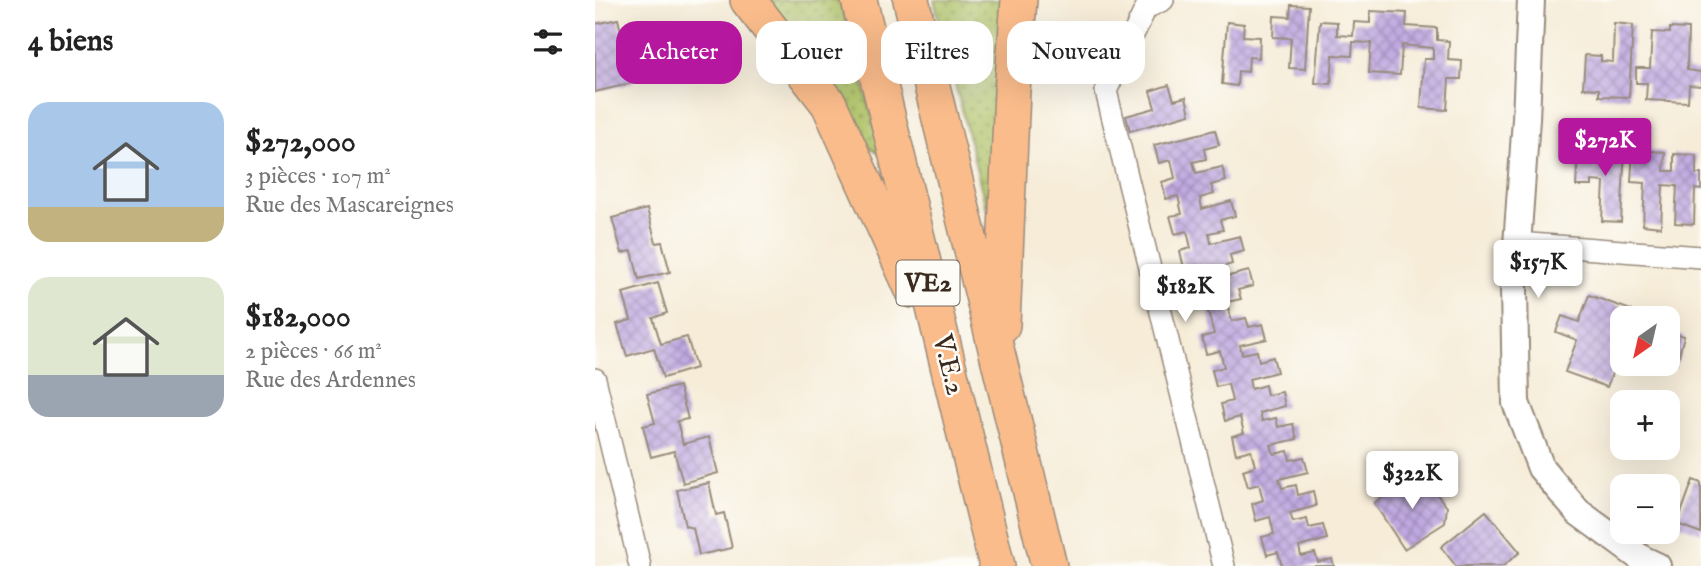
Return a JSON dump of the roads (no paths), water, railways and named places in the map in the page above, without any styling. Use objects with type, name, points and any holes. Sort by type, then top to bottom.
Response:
[{"type":"highway","points":[[748,0],[829,104],[951,376]]},
{"type":"highway","name":"V.E.2","points":[[859,0],[997,566]]},
{"type":"highway","name":"V.E.2","points":[[911,0],[1049,566]]},
{"type":"highway","points":[[1001,368],[1012,90],[1019,0]]},
{"type":"street","points":[[1163,0],[1146,8],[1106,91],[1224,566]]},
{"type":"street","points":[[1531,0],[1514,287],[1516,403],[1541,468],[1582,517],[1641,559],[1657,566]]},
{"type":"street","points":[[1517,243],[1701,257]]},
{"type":"street","points":[[595,379],[640,566]]}]
